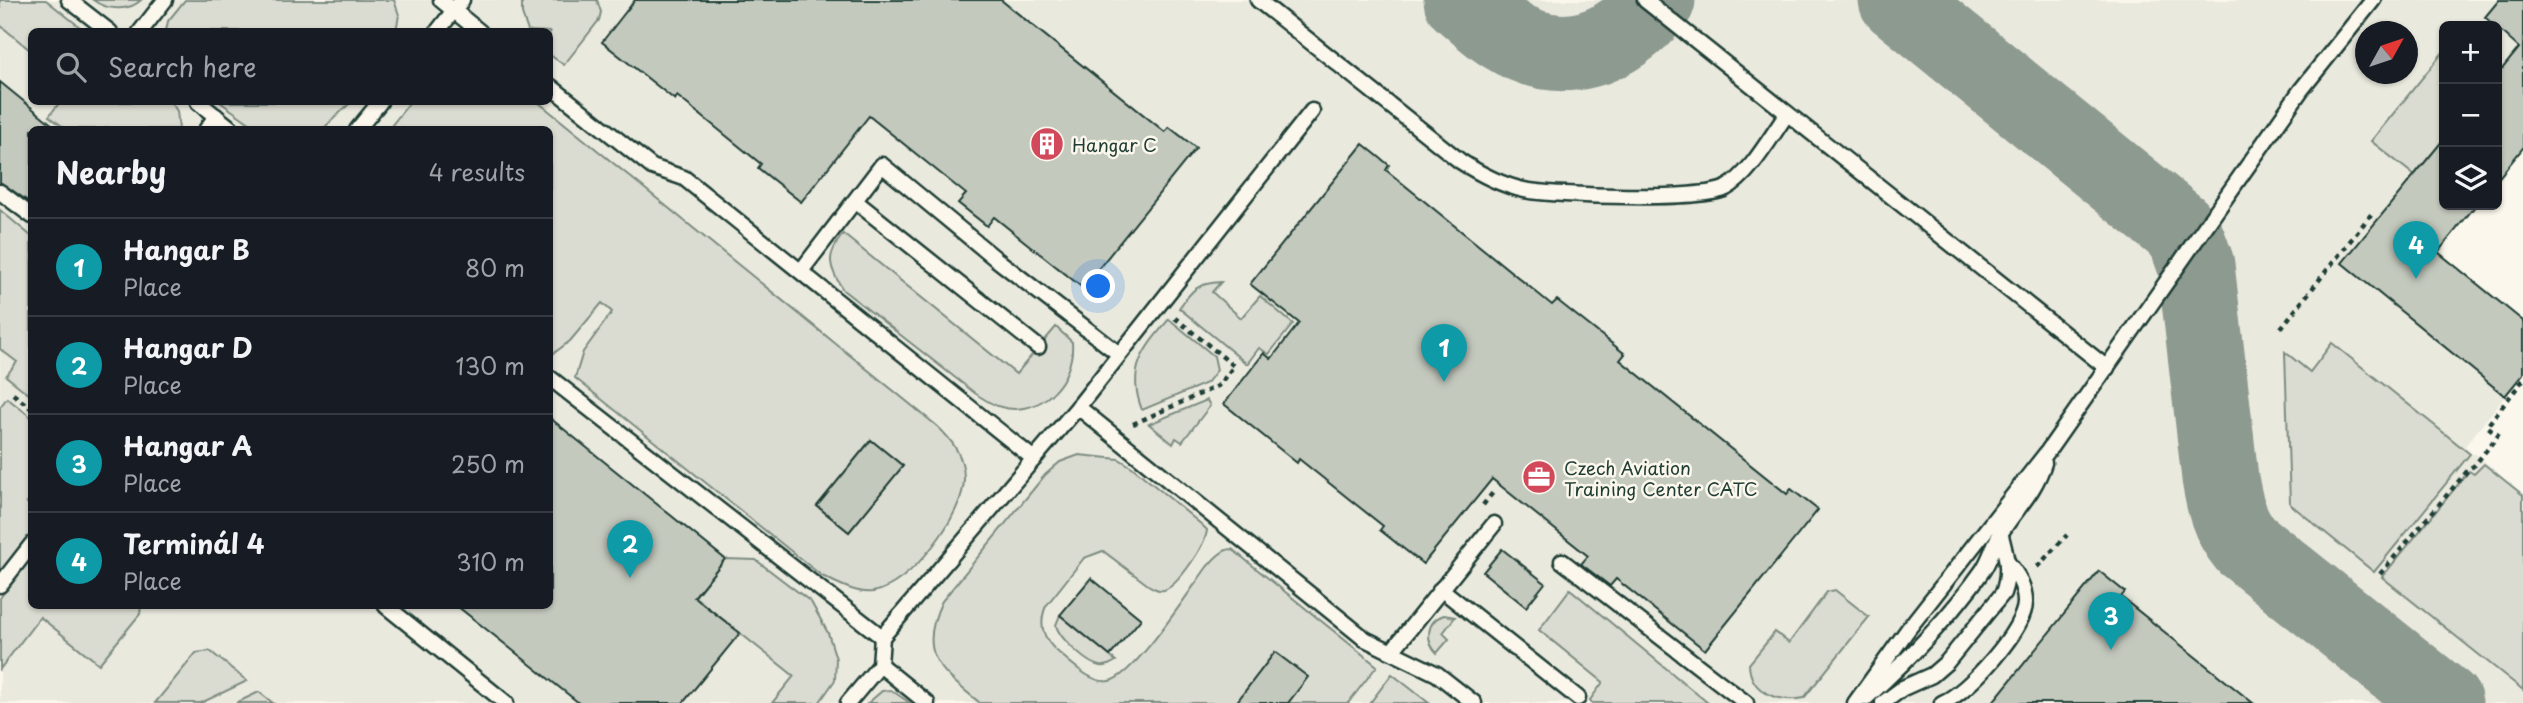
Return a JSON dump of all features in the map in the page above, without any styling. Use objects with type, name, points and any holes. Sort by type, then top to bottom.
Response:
[{"type":"lane","points":[[69,0],[105,28]]},
{"type":"lane","points":[[143,28],[165,0]]},
{"type":"lane","points":[[442,0],[458,5],[477,28]]},
{"type":"lane","points":[[1258,0],[1461,161],[1478,173],[1523,190],[1606,195],[1686,195],[1716,192],[1737,180],[1787,114]]},
{"type":"lane","points":[[1645,0],[2107,368]]},
{"type":"lane","points":[[1858,703],[1909,628],[2048,452],[2301,90],[2373,0]]},
{"type":"lane","points":[[440,28],[458,5]]},
{"type":"lane","points":[[553,88],[652,167],[684,178],[1034,459]]},
{"type":"lane","points":[[202,105],[228,126]]},
{"type":"lane","points":[[360,126],[378,105]]},
{"type":"lane","points":[[848,703],[880,665],[882,637],[1078,407],[1312,111]]},
{"type":"lane","points":[[209,126],[216,116]]},
{"type":"lane","points":[[800,271],[882,165],[996,259],[1119,354]]},
{"type":"lane","points":[[0,192],[28,213]]},
{"type":"lane","points":[[855,201],[1038,348]]},
{"type":"lane","points":[[553,380],[882,637]]},
{"type":"lane","points":[[1078,407],[1366,639],[1437,674],[1474,703]]},
{"type":"lane","points":[[1858,703],[1896,671],[1955,606],[1985,568],[2000,532],[2038,483],[2048,452]]},
{"type":"lane","points":[[1392,651],[1494,523]]},
{"type":"lane","points":[[1883,703],[1903,688],[1932,675],[1947,662],[2003,593],[2008,580],[2008,563],[2000,532]]},
{"type":"lane","points":[[0,585],[28,549]]},
{"type":"lane","points":[[1562,561],[1745,703]]},
{"type":"lane","points":[[1942,703],[1963,691],[1984,670],[2020,622],[2026,604],[2025,597],[2020,579],[2008,563]]},
{"type":"lane","points":[[1441,589],[1578,698]]},
{"type":"lane","points":[[390,609],[506,703]]},
{"type":"lane","points":[[880,665],[927,703]]},
{"type":"path","points":[[2281,328],[2373,212]]},
{"type":"path","points":[[1111,434],[1217,386],[1234,366],[1158,304]]},
{"type":"path","points":[[2380,573],[2493,443],[2498,435],[2487,426],[2523,380]]},
{"type":"path","points":[[13,394],[28,406]]},
{"type":"shaded area","points":[[0,0],[2523,0],[2523,148],[2502,174],[2502,21],[2439,21],[2439,210],[2472,210],[2438,251],[2523,321],[2523,374],[2465,446],[2470,454],[2476,454],[2523,495],[2523,703],[0,703]]},
{"type":"shaded area","points":[[0,0],[46,0],[81,28],[28,28],[28,48],[0,25]]},
{"type":"shaded area","points":[[93,0],[141,0],[124,8],[117,8],[104,6]]},
{"type":"shaded area","points":[[185,0],[394,0],[399,15],[397,28],[167,28],[168,21]]},
{"type":"shaded area","points":[[522,0],[597,0],[601,12],[599,20],[564,65],[553,57],[553,28],[527,28],[522,14]]},
{"type":"shaded area","points":[[2439,57],[2439,145],[2414,175],[2371,141]]},
{"type":"shaded area","points":[[58,105],[173,105],[177,111],[179,126],[62,126],[49,116]]},
{"type":"shaded area","points":[[224,105],[348,105],[326,126],[254,126]]},
{"type":"shaded area","points":[[408,105],[542,105],[937,426],[956,449],[963,470],[962,493],[955,510],[933,546],[903,577],[888,587],[867,592],[840,585],[822,576],[575,378],[583,352],[612,312],[602,303],[570,341],[553,354],[553,126],[391,126]],"holes":[[[871,440],[903,466],[849,532],[817,506]]]},
{"type":"shaded area","points":[[0,210],[28,233],[28,394],[6,376],[17,362],[0,349]]},
{"type":"shaded area","points":[[843,234],[1016,374],[1056,327],[1072,342],[1068,370],[1061,382],[1053,393],[1042,401],[1016,409],[998,406],[976,394],[843,290],[832,268],[831,255]]},
{"type":"shaded area","points":[[1221,282],[1212,292],[1241,318],[1260,296],[1293,324],[1269,354],[1259,348],[1247,364],[1179,308],[1196,289],[1206,284]]},
{"type":"shaded area","points":[[1169,319],[1214,356],[1217,370],[1207,383],[1142,410],[1136,383],[1140,360]]},
{"type":"shaded area","points":[[2332,343],[2470,454],[2374,572],[2290,504],[2285,352],[2310,372]]},
{"type":"shaded area","points":[[7,398],[28,415],[28,538],[0,574],[0,407]]},
{"type":"shaded area","points":[[1207,400],[1210,406],[1182,442],[1176,438],[1173,444],[1149,424]]},
{"type":"shaded area","points":[[1079,455],[1119,459],[1207,530],[1202,545],[1190,564],[1170,587],[1164,590],[1148,585],[1103,551],[1084,558],[1046,606],[1042,626],[1054,648],[1082,672],[1096,679],[1109,681],[1120,676],[1147,649],[1209,564],[1221,553],[1232,549],[1377,666],[1348,703],[1288,703],[1307,677],[1275,652],[1236,703],[980,703],[954,681],[944,671],[932,649],[931,635],[942,601],[1045,475],[1060,462]]},
{"type":"shaded area","points":[[2484,464],[2523,495],[2523,690],[2382,577],[2469,471],[2474,474]]},
{"type":"shaded area","points":[[725,559],[756,560],[811,602],[828,633],[836,659],[835,680],[819,703],[772,703],[794,676],[695,597]]},
{"type":"shaded area","points":[[28,561],[28,609],[141,609],[140,614],[99,664],[40,617],[0,669],[0,598]]},
{"type":"shaded area","points":[[1570,589],[1708,703],[1592,703],[1590,700],[1603,682],[1539,630]]},
{"type":"shaded area","points":[[1835,590],[1869,617],[1804,698],[1785,699],[1760,689],[1754,682],[1749,664],[1775,632],[1789,643],[1827,592]]},
{"type":"shaded area","points":[[1060,615],[1116,661],[1100,666],[1081,656],[1058,630],[1056,625]]},
{"type":"shaded area","points":[[1444,615],[1455,617],[1443,633],[1449,639],[1437,653],[1430,643],[1429,632],[1434,622]]},
{"type":"shaded area","points":[[210,651],[247,681],[201,703],[155,703],[196,653]]},
{"type":"shaded area","points":[[1392,674],[1429,703],[1370,703]]},
{"type":"shaded area","points":[[891,690],[910,703],[868,703],[882,691]]},
{"type":"shaded area","points":[[259,692],[273,703],[236,703]]},
{"type":"building","name":"Hangar C","points":[[635,0],[1001,0],[1165,132],[1169,127],[1196,148],[1083,288],[994,217],[987,226],[958,203],[966,194],[869,116],[801,202],[758,168],[761,164],[677,96],[675,100],[602,42]]},
{"type":"building","points":[[2499,0],[2523,0],[2523,148],[2502,174],[2502,69],[2519,48],[2502,32],[2502,21],[2489,21],[2485,17]]},
{"type":"building","points":[[0,82],[54,126],[28,126],[28,201],[0,182]]},
{"type":"building","points":[[1363,144],[1389,165],[1386,170],[1552,305],[1557,300],[1625,354],[1620,360],[1787,494],[1791,489],[1818,510],[1705,650],[1616,579],[1610,586],[1581,564],[1588,556],[1492,479],[1423,564],[1380,530],[1383,526],[1299,459],[1297,463],[1224,404],[1264,353],[1271,359],[1299,323],[1250,284]]},
{"type":"building","points":[[2439,145],[2439,210],[2472,210],[2438,252],[2523,321],[2523,374],[2505,396],[2342,263]]},
{"type":"building","points":[[553,420],[725,559],[694,597],[740,633],[683,703],[579,703],[461,609],[553,609]]},
{"type":"building","points":[[871,440],[903,466],[849,532],[817,506]]},
{"type":"building","points":[[1502,549],[1545,583],[1526,607],[1483,572]]},
{"type":"building","points":[[2099,571],[2125,592],[2121,597],[2253,703],[1992,703]]},
{"type":"building","points":[[1091,578],[1141,619],[1110,656],[1060,615]]},
{"type":"building","points":[[1275,652],[1308,677],[1288,703],[1236,703]]},
{"type":"taxiway","points":[[1462,0],[1498,30],[1526,45],[1547,51],[1568,52],[1607,42],[1642,17],[1657,0]]},
{"type":"taxiway","points":[[1897,0],[2178,228],[2188,243],[2196,265],[2220,478],[2235,530],[2246,545],[2444,703]]},
{"type":"place","name":"Hangar C","points":[[1047,144]]},
{"type":"place","name":"Terminál 4","points":[[2416,279]]},
{"type":"place","name":"Hangar B","points":[[1444,382]]},
{"type":"place","name":"Czech Aviation Training Center CATC","points":[[1539,477]]},
{"type":"place","name":"Hangar D","points":[[630,578]]},
{"type":"place","name":"Hangar A","points":[[2111,650]]}]
